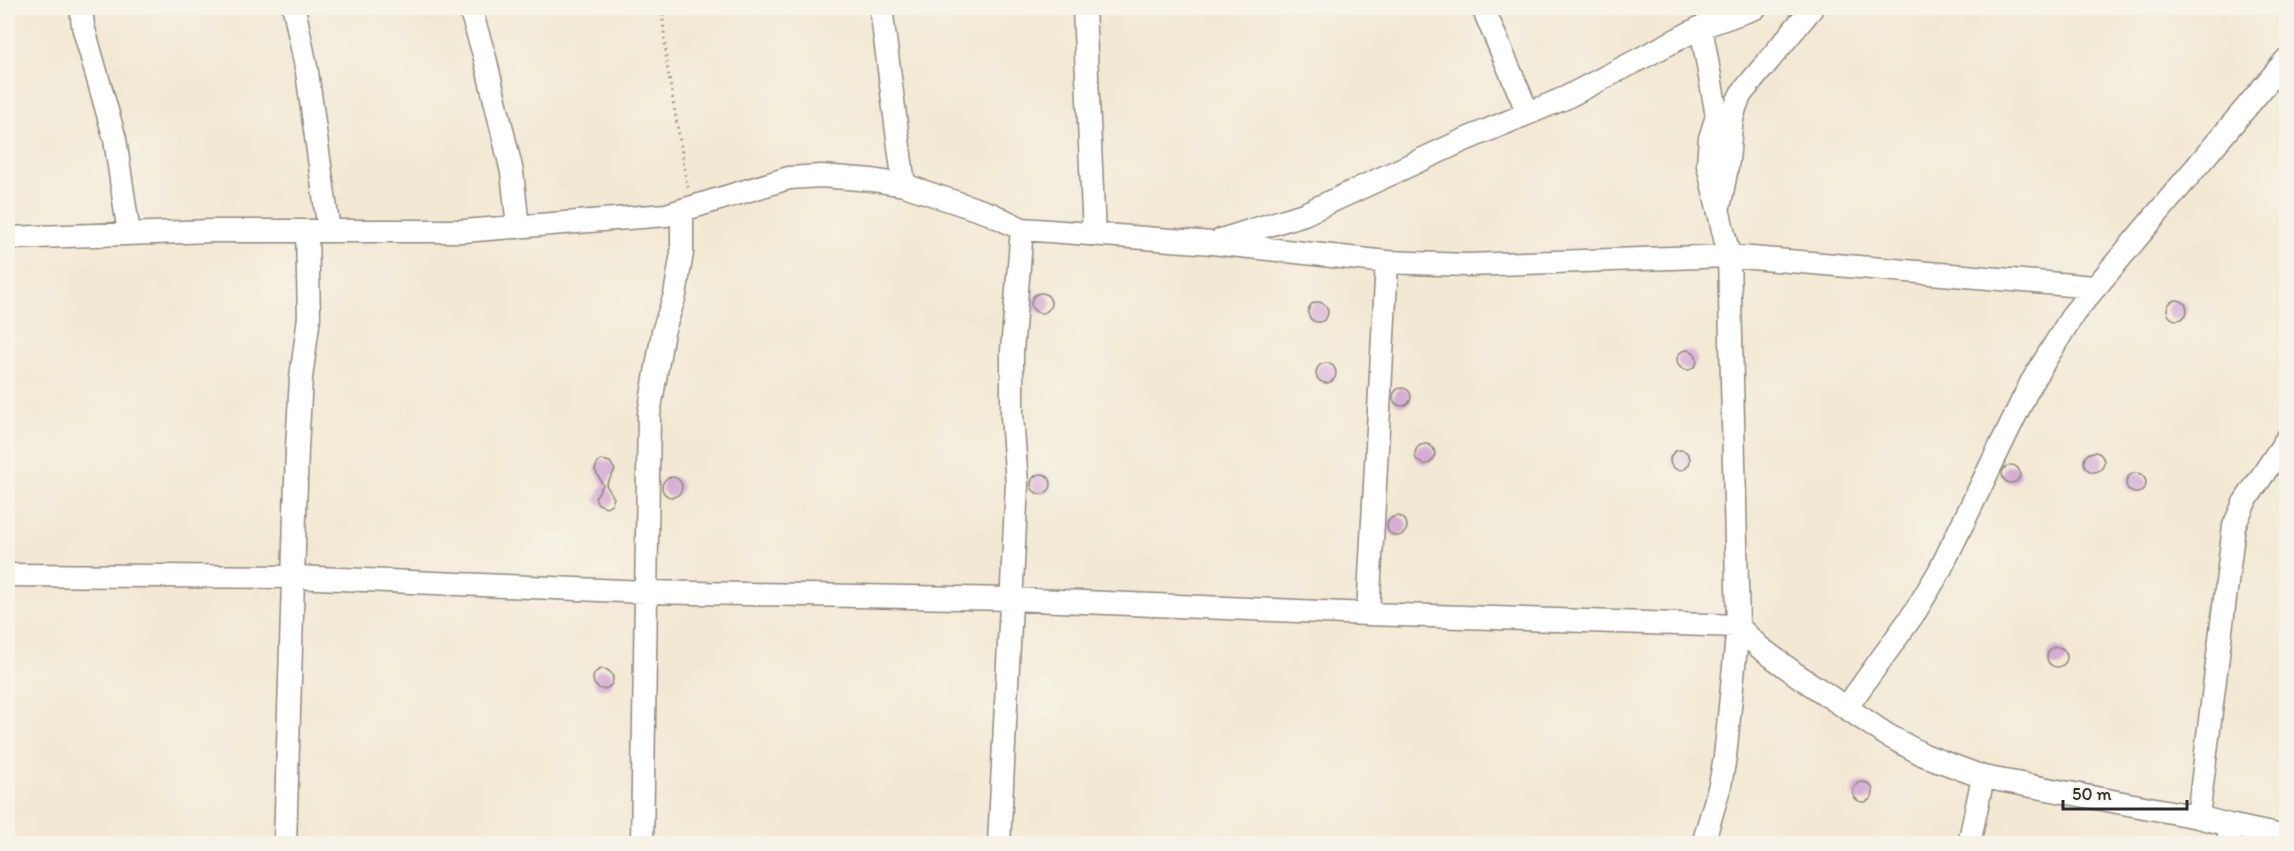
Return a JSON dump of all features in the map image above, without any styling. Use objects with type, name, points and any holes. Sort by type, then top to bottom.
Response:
[{"type":"street","points":[[81,8],[86,36],[115,139],[129,234]]},
{"type":"street","points":[[285,843],[298,425],[301,378],[318,231],[313,111],[294,8]]},
{"type":"street","points":[[470,8],[485,58],[512,172],[518,228]]},
{"type":"street","points":[[881,8],[904,185]]},
{"type":"street","points":[[1084,8],[1094,236]]},
{"type":"street","points":[[1483,8],[1528,113]]},
{"type":"street","points":[[1212,243],[1304,214],[1462,141],[1565,98],[1701,27],[1755,8]]},
{"type":"street","points":[[1724,117],[1812,8]]},
{"type":"street","points":[[1701,27],[1724,117],[1728,159],[1719,211],[1730,256],[1738,626],[1725,757],[1720,785],[1703,843]]},
{"type":"street","points":[[1846,708],[1921,602],[1939,572],[1989,474],[2031,382],[2074,313],[2094,286],[2286,60]]},
{"type":"street","points":[[8,238],[318,231],[463,231],[518,228],[656,216],[687,210],[789,178],[820,176],[904,185],[991,214],[1022,229],[1212,243],[1387,262],[1467,266],[1730,256],[2094,286]]},
{"type":"street","points":[[642,843],[649,414],[663,332],[677,285],[687,210]]},
{"type":"street","points":[[999,843],[1017,484],[1012,416],[1012,351],[1022,229]]},
{"type":"street","points":[[1368,614],[1387,262]]},
{"type":"street","points":[[2198,817],[2234,526],[2244,503],[2286,440]]},
{"type":"street","points":[[8,575],[294,577],[646,592],[1011,599],[1738,626],[1759,646],[1846,708],[1924,755],[1983,777],[2198,817],[2229,834],[2286,837]]},
{"type":"street","points":[[1970,843],[1983,777]]},
{"type":"path","points":[[662,8],[667,65],[687,210]]},
{"type":"building","points":[[1041,293],[1048,296],[1051,303],[1048,310],[1041,313],[1034,310],[1031,303],[1034,296]]},
{"type":"building","points":[[2177,300],[2184,303],[2187,310],[2184,317],[2177,320],[2170,317],[2167,310],[2170,303]]},
{"type":"building","points":[[1318,302],[1325,305],[1328,312],[1325,319],[1318,322],[1311,319],[1308,312],[1311,305]]},
{"type":"building","points":[[1687,350],[1694,353],[1697,360],[1694,367],[1687,370],[1680,367],[1677,360],[1680,353]]},
{"type":"building","points":[[1326,363],[1333,366],[1336,373],[1333,380],[1326,383],[1319,380],[1316,373],[1319,366]]},
{"type":"building","points":[[1398,388],[1406,388],[1411,393],[1409,404],[1398,406],[1393,401],[1393,393]]},
{"type":"building","points":[[1425,444],[1432,447],[1435,454],[1432,461],[1425,464],[1418,461],[1415,454],[1418,447]]},
{"type":"building","points":[[1680,450],[1687,453],[1690,460],[1687,467],[1680,470],[1673,467],[1670,460],[1673,453]]},
{"type":"building","points":[[2094,452],[2101,455],[2104,462],[2101,469],[2094,472],[2087,469],[2084,462],[2087,455]]},
{"type":"building","points":[[602,460],[610,462],[615,470],[606,485],[614,498],[612,504],[606,507],[598,504],[595,498],[603,485],[595,470],[597,464]]},
{"type":"building","points":[[2007,465],[2015,465],[2020,470],[2018,481],[2007,483],[2002,478],[2002,470]]},
{"type":"building","points":[[2136,473],[2143,476],[2146,483],[2143,490],[2136,493],[2129,490],[2126,483],[2129,476]]},
{"type":"building","points":[[1041,474],[1048,477],[1051,484],[1048,491],[1041,494],[1034,491],[1031,484],[1034,477]]},
{"type":"building","points":[[672,477],[679,480],[682,487],[679,494],[672,497],[665,494],[662,487],[665,480]]},
{"type":"building","points":[[1397,516],[1404,519],[1407,526],[1404,533],[1397,536],[1390,533],[1387,526],[1390,519]]},
{"type":"building","points":[[2057,647],[2064,650],[2067,657],[2064,664],[2057,667],[2050,664],[2047,657],[2050,650]]},
{"type":"building","points":[[603,669],[610,672],[613,679],[610,686],[603,689],[596,686],[593,679],[596,672]]},
{"type":"building","points":[[1863,782],[1870,785],[1873,792],[1870,799],[1863,802],[1856,799],[1853,792],[1856,785]]}]
